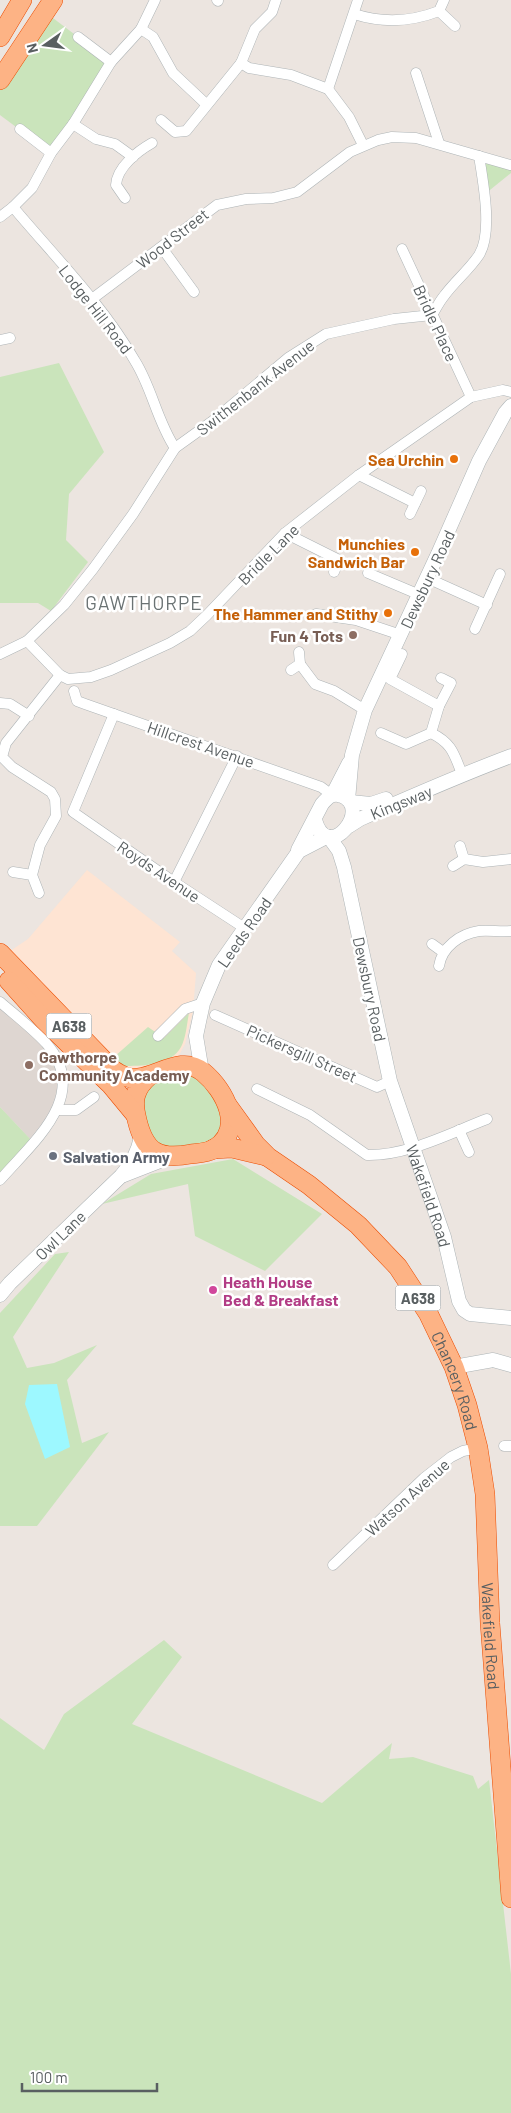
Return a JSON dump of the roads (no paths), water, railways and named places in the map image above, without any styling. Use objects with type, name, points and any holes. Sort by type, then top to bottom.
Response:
[{"type":"highway","points":[[0,38],[22,0]]},
{"type":"highway","points":[[0,80],[53,0]]},
{"type":"highway","name":"A638","points":[[0,953],[113,1070],[125,1077],[136,1078],[149,1076],[174,1067],[188,1066],[202,1072],[215,1086],[228,1106]]},
{"type":"highway","name":"A638","points":[[0,970],[44,1020],[111,1085],[135,1114]]},
{"type":"highway","name":"A638","points":[[142,1137],[133,1105],[136,1090],[149,1076]]},
{"type":"highway","points":[[213,1149],[225,1138],[229,1131],[231,1122],[228,1106]]},
{"type":"highway","name":"Chancery Road","points":[[228,1106],[256,1145],[268,1157],[309,1185],[358,1225],[398,1267],[428,1313],[454,1367],[467,1405],[478,1448],[484,1494]]},
{"type":"highway","points":[[142,1137],[152,1150],[170,1157]]},
{"type":"highway","name":"Chancery Road","points":[[213,1149],[232,1148],[251,1151],[268,1157]]},
{"type":"highway","name":"A638","points":[[170,1157],[213,1149]]},
{"type":"highway","name":"Wakefield Road","points":[[484,1494],[490,1622],[511,1898]]},
{"type":"street","points":[[0,217],[14,207],[32,188],[51,153],[73,124],[111,62],[141,29],[154,0]]},
{"type":"street","points":[[161,120],[175,132],[186,131],[241,63],[255,29],[272,12],[276,0]]},
{"type":"street","points":[[328,89],[358,0]]},
{"type":"street","points":[[354,14],[384,21],[422,16],[439,11],[444,0]]},
{"type":"street","points":[[439,11],[455,26]]},
{"type":"street","points":[[141,29],[156,41],[173,73],[206,104]]},
{"type":"street","points":[[78,37],[111,62]]},
{"type":"street","points":[[241,63],[249,68],[291,75],[328,89],[349,117],[363,146]]},
{"type":"street","points":[[416,73],[439,143]]},
{"type":"street","points":[[73,124],[96,139],[115,144],[133,157]]},
{"type":"street","points":[[20,129],[51,153]]},
{"type":"street","name":"Wood Street","points":[[92,300],[162,248],[203,213],[216,205],[246,199],[273,198],[297,192],[350,152],[363,146],[392,137],[416,138],[439,143],[510,165]]},
{"type":"street","points":[[125,198],[118,189],[116,180],[133,157],[152,142]]},
{"type":"street","points":[[432,315],[444,296],[461,278],[480,252],[486,208],[479,156]]},
{"type":"street","name":"Lodge Hill Road","points":[[14,207],[92,300],[136,361],[175,448]]},
{"type":"street","points":[[162,248],[194,291]]},
{"type":"street","name":"Bridle Place","points":[[402,249],[472,397]]},
{"type":"street","name":"Swithenbank Avenue","points":[[0,654],[27,641],[64,605],[133,514],[175,448],[214,420],[288,358],[326,334],[394,319],[432,315]]},
{"type":"street","name":"Bridle Lane","points":[[60,675],[68,679],[91,677],[150,653],[190,631],[221,602],[285,533],[359,475],[472,397],[503,390],[511,392]]},
{"type":"street","name":"Dewsbury Road","points":[[333,794],[352,755],[365,710],[420,595],[479,461],[504,413],[511,406]]},
{"type":"street","points":[[359,475],[415,502]]},
{"type":"street","points":[[410,514],[420,491]]},
{"type":"street","points":[[285,533],[339,560],[334,572]]},
{"type":"street","points":[[368,573],[420,595]]},
{"type":"street","points":[[476,629],[500,574]]},
{"type":"street","points":[[427,578],[487,605]]},
{"type":"street","points":[[316,614],[356,620],[401,635]]},
{"type":"street","points":[[27,641],[60,675],[6,743],[2,757],[12,767],[51,792],[56,799],[56,816],[40,845],[32,875],[39,893]]},
{"type":"street","points":[[299,652],[296,667],[315,684],[334,691],[365,710]]},
{"type":"street","points":[[402,654],[390,679],[439,706]]},
{"type":"street","points":[[381,733],[406,744],[431,733],[446,680]]},
{"type":"street","name":"Hillcrest Avenue","points":[[74,691],[77,701],[236,756],[321,787],[333,794]]},
{"type":"street","points":[[0,703],[10,704],[29,716]]},
{"type":"street","name":"Royds Avenue","points":[[114,714],[73,812],[246,929]]},
{"type":"street","points":[[431,733],[444,740],[451,748],[458,776]]},
{"type":"street","name":"Dewsbury Road","points":[[349,801],[352,755]]},
{"type":"street","points":[[174,882],[236,756]]},
{"type":"street","name":"Kingsway","points":[[349,801],[371,804],[458,776],[511,756]]},
{"type":"street","name":"Kingsway","points":[[348,826],[458,776]]},
{"type":"street","points":[[333,794],[344,796],[349,801],[353,813],[348,826],[341,833],[328,837],[321,833],[315,820],[322,804],[333,794]]},
{"type":"street","name":"Leeds Road","points":[[290,863],[315,820]]},
{"type":"street","name":"Dewsbury Road","points":[[344,867],[343,853],[348,826]]},
{"type":"street","name":"Dewsbury Road","points":[[328,837],[339,852],[344,867],[390,1081]]},
{"type":"street","name":"Leeds Road","points":[[174,1067],[184,1057],[196,1036],[203,1003],[219,965],[299,851],[328,837]]},
{"type":"street","points":[[460,846],[464,859]]},
{"type":"street","points":[[453,866],[464,859],[484,862],[511,859]]},
{"type":"street","points":[[14,872],[32,875]]},
{"type":"street","points":[[439,966],[443,952],[457,940],[472,933],[511,931]]},
{"type":"street","points":[[432,944],[443,952]]},
{"type":"street","points":[[0,1002],[29,1026],[56,1057],[61,1072],[62,1088],[58,1110],[47,1128],[0,1180]]},
{"type":"street","points":[[158,1036],[185,1009],[203,1003]]},
{"type":"street","name":"Pickersgill Street","points":[[215,1015],[377,1086],[390,1081]]},
{"type":"street","name":"Leeds Road","points":[[196,1036],[202,1072]]},
{"type":"street","name":"Wakefield Road","points":[[390,1081],[444,1237],[459,1301],[464,1310],[477,1316],[511,1318]]},
{"type":"street","points":[[257,1089],[310,1115],[367,1155],[377,1156],[412,1148],[487,1119]]},
{"type":"street","points":[[58,1110],[76,1110],[94,1097]]},
{"type":"street","points":[[459,1130],[469,1152]]},
{"type":"street","name":"Owl Lane","points":[[0,1295],[10,1283],[122,1176],[131,1165],[142,1137]]},
{"type":"street","name":"Owl Lane","points":[[122,1176],[138,1168],[170,1157]]},
{"type":"street","points":[[454,1367],[493,1360],[511,1365]]},
{"type":"street","name":"Watson Avenue","points":[[333,1565],[345,1561],[424,1478],[451,1457],[463,1451],[478,1448]]},
{"type":"water","points":[[57,1384],[70,1447],[45,1459],[25,1404],[29,1385]]},
{"type":"place","name":"Sea Urchin","points":[[454,459]]},
{"type":"place","name":"Munchies Sandwich Bar","points":[[415,552]]},
{"type":"place","name":"The Hammer and Stithy","points":[[388,613]]},
{"type":"place","name":"Fun 4 Tots","points":[[353,635]]},
{"type":"place","name":"Gawthorpe Community Academy","points":[[29,1065]]},
{"type":"place","name":"Salvation Army","points":[[53,1156]]},
{"type":"place","name":"Heath House Bed & Breakfast","points":[[213,1290]]},
{"type":"district","name":"GAWTHORPE","points":[[144,602]]}]
